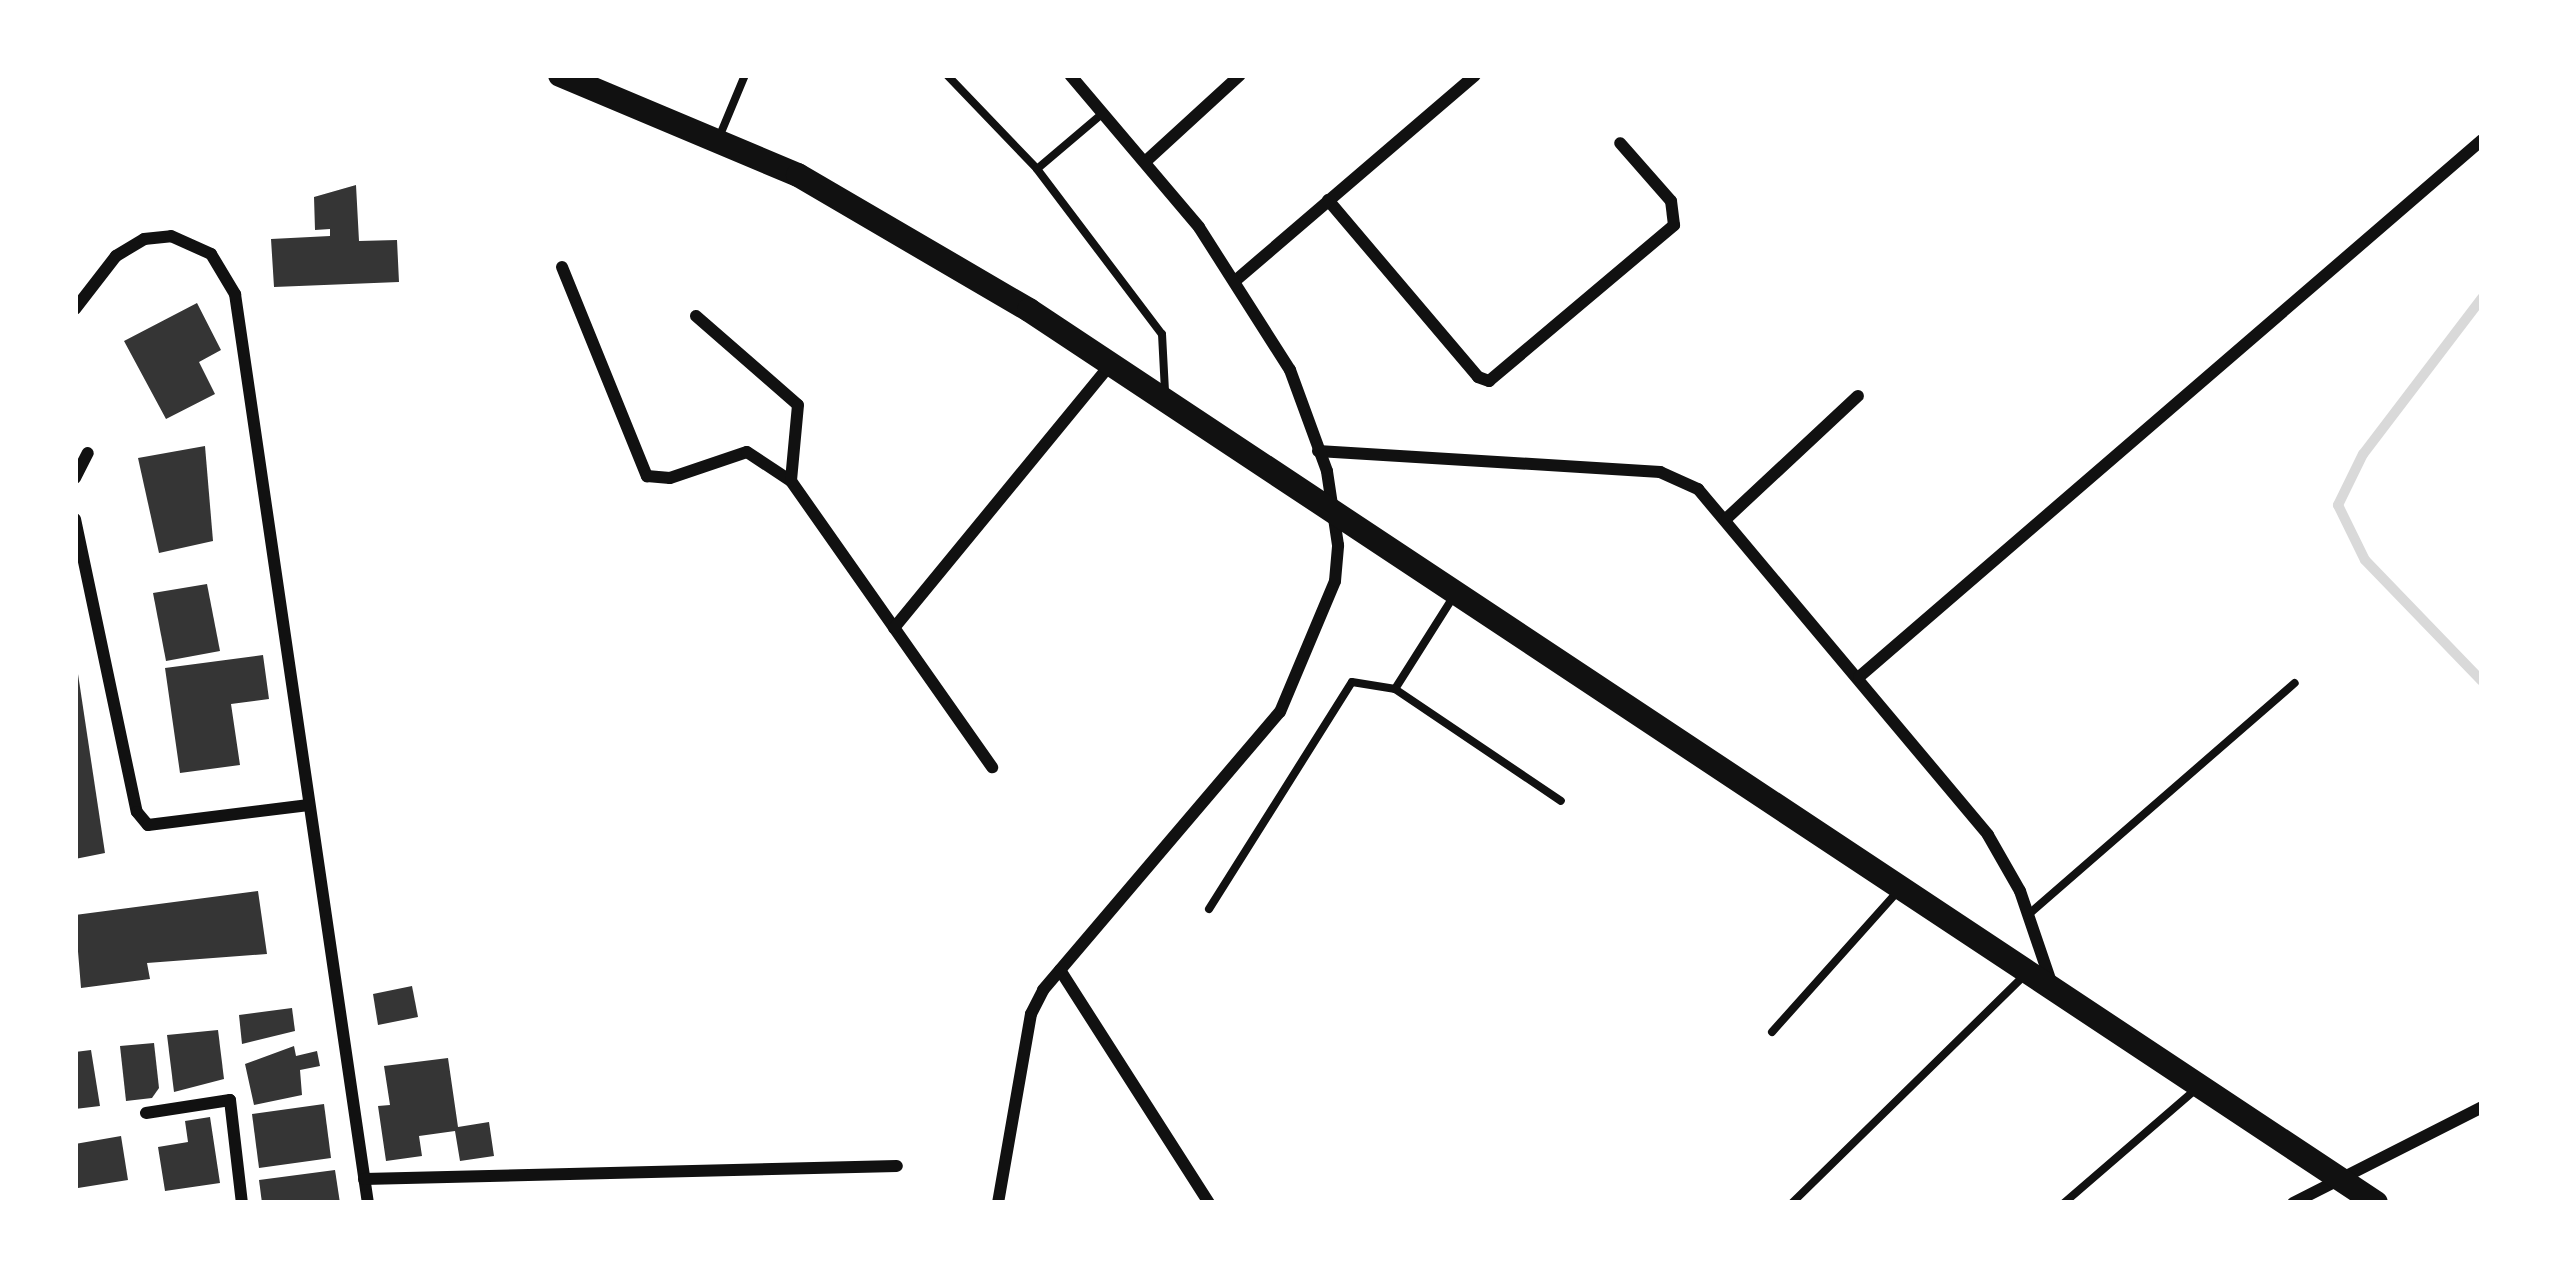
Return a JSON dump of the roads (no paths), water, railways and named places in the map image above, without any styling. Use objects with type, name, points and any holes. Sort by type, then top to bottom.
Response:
[{"type":"highway","points":[[560,75],[719,138],[877,219],[1165,398],[2376,1203]]},
{"type":"street","points":[[998,1203],[1031,1014],[1060,970],[1280,712],[1335,581],[1332,510],[1290,370],[1234,281],[1145,162],[1070,75]]},
{"type":"street","points":[[1145,162],[1240,75]]},
{"type":"street","points":[[1234,281],[1475,75]]},
{"type":"street","points":[[1859,676],[2482,140]]},
{"type":"street","points":[[1328,200],[1489,381],[1675,225],[1672,201],[1620,143]]},
{"type":"street","points":[[75,309],[116,256],[171,236],[212,254],[235,294],[368,1203]]},
{"type":"street","points":[[562,267],[647,476],[670,478],[747,452],[791,481],[992,767]]},
{"type":"street","points":[[696,316],[798,405],[791,481]]},
{"type":"street","points":[[894,628],[1110,365]]},
{"type":"street","points":[[1727,518],[1858,396]]},
{"type":"street","points":[[1318,451],[1660,472],[1698,489],[1988,835],[2028,915],[2052,986]]},
{"type":"street","points":[[75,478],[88,453]]},
{"type":"street","points":[[75,519],[136,812],[148,825],[169,827],[309,805]]},
{"type":"street","points":[[1060,970],[1210,1203]]},
{"type":"street","points":[[146,1113],[230,1100],[242,1203]]},
{"type":"street","points":[[2293,1203],[2482,1107]]},
{"type":"street","points":[[364,1179],[897,1166]]},
{"type":"lane","points":[[719,138],[745,75]]},
{"type":"lane","points":[[947,75],[1037,169],[1162,334],[1165,398]]},
{"type":"lane","points":[[1037,169],[1103,113]]},
{"type":"lane","points":[[1395,689],[1456,593]]},
{"type":"lane","points":[[1209,909],[1341,690],[1366,678],[1395,689],[1561,801]]},
{"type":"lane","points":[[2028,915],[2295,683]]},
{"type":"lane","points":[[1772,1032],[1901,888]]},
{"type":"lane","points":[[1792,1203],[2029,971]]},
{"type":"lane","points":[[2064,1203],[2200,1085]]},
{"type":"waterway","points":[[2482,298],[2363,454],[2338,505],[2365,560],[2482,681]]}]
